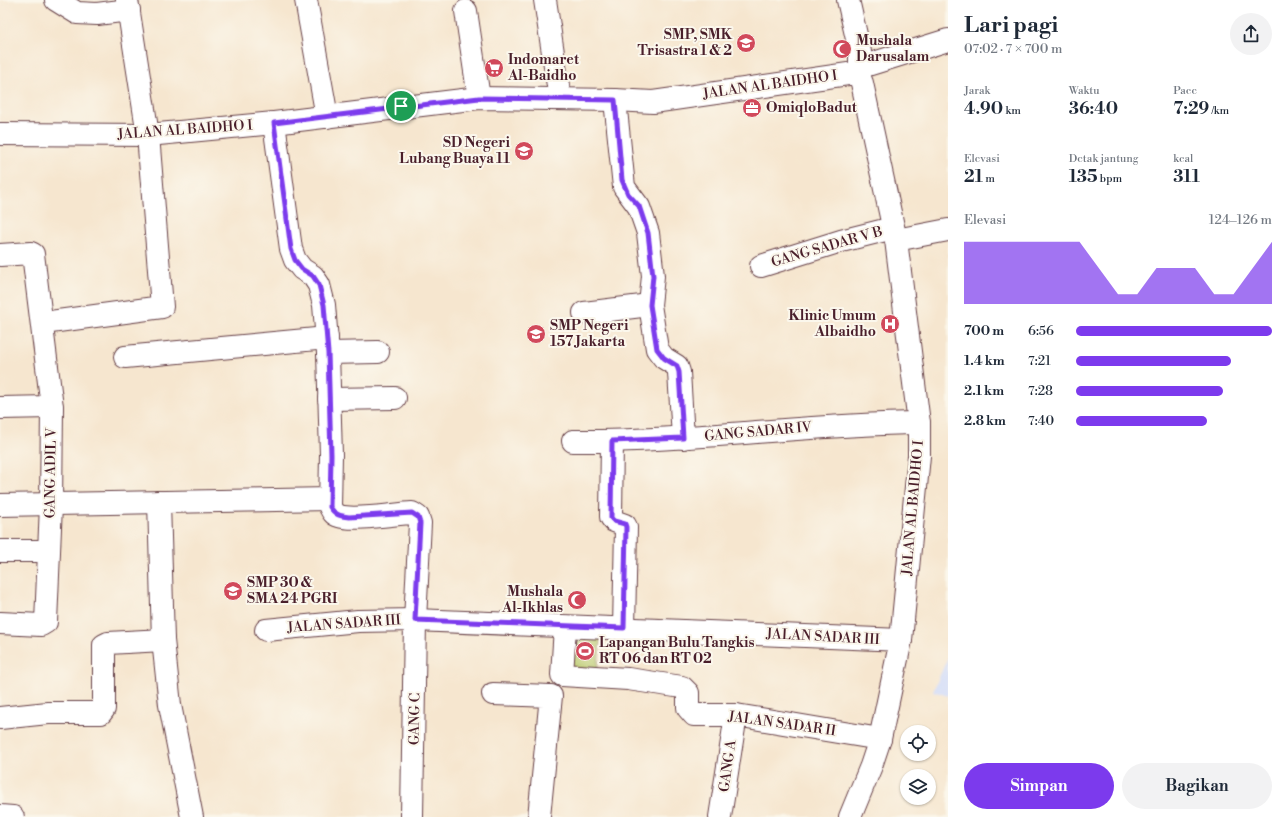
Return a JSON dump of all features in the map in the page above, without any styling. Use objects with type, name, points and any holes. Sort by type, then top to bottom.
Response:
[{"type":"street","points":[[43,323],[162,307],[148,135],[128,5],[97,14],[77,13],[56,0]]},
{"type":"street","points":[[306,0],[327,117]]},
{"type":"street","points":[[545,0],[560,99]]},
{"type":"street","points":[[848,0],[860,52],[860,72],[948,40]]},
{"type":"street","points":[[466,11],[479,98]]},
{"type":"street","name":"JALAN AL BAIDHO I","points":[[0,134],[148,135],[274,123],[479,98],[653,102],[860,72],[894,234],[919,423],[918,478],[910,535],[901,640],[880,739],[871,766],[850,817]]},
{"type":"street","points":[[615,100],[622,180],[628,194],[639,206],[648,233],[653,276],[650,305],[657,349],[664,358],[677,366],[679,372],[683,438]]},
{"type":"street","points":[[0,505],[330,499],[331,455],[324,305],[319,285],[313,276],[302,269],[295,260],[291,249],[274,123]]},
{"type":"street","name":"GANG SADAR V B","points":[[761,266],[841,241],[894,234],[948,230]]},
{"type":"street","name":"GANG ADIL V","points":[[0,255],[33,254],[43,323],[52,407],[51,505],[46,622],[41,625],[0,623]]},
{"type":"street","points":[[584,313],[650,305]]},
{"type":"street","points":[[125,357],[327,345],[378,352]]},
{"type":"street","points":[[329,399],[395,398]]},
{"type":"street","points":[[0,408],[52,407]]},
{"type":"street","name":"GANG SADAR IV","points":[[574,441],[683,438],[832,426],[919,423]]},
{"type":"street","points":[[612,441],[611,518],[614,521],[625,524],[626,527],[624,628]]},
{"type":"street","name":"GANG C","points":[[330,499],[330,507],[338,516],[349,517],[412,513],[418,517],[420,523],[415,620],[412,817]]},
{"type":"street","points":[[159,502],[163,640],[170,705],[192,817]]},
{"type":"street","points":[[0,551],[48,551]]},
{"type":"street","name":"JALAN SADAR III","points":[[266,630],[358,621],[415,620],[901,640]]},
{"type":"street","name":"JALAN SADAR II","points":[[565,627],[562,675],[628,679],[682,687],[688,693],[688,708],[694,715],[736,715],[880,739]]},
{"type":"street","points":[[0,718],[48,713],[101,712],[104,709],[104,645],[108,643],[163,640]]},
{"type":"street","points":[[493,694],[551,696],[539,817]]},
{"type":"street","name":"GANG A","points":[[720,817],[736,715]]},
{"type":"street","points":[[0,816],[14,817]]},
{"type":"shaded area","points":[[948,657],[948,696],[933,691]]},
{"type":"green space","name":"Lapangan Bulu Tangkis RT 06 dan RT 02","points":[[574,631],[601,634],[597,672],[570,669]]},
{"type":"place","name":"SMP, SMK Trisastra 1 & 2","points":[[746,43]]},
{"type":"place","name":"Mushala Darusalam","points":[[842,49]]},
{"type":"place","name":"Indomaret Al-Baidho","points":[[494,68]]},
{"type":"place","name":"OmiqloBadut","points":[[752,108]]},
{"type":"place","name":"SD Negeri Lubang Buaya 11","points":[[524,151]]},
{"type":"place","name":"Klinic Umum Albaidho","points":[[890,324]]},
{"type":"place","name":"SMP Negeri 157 Jakarta","points":[[536,334]]},
{"type":"place","name":"SMP 30 & SMA 24 PGRI","points":[[233,591]]},
{"type":"place","name":"Mushala Al-Ikhlas","points":[[577,600]]},
{"type":"place","name":"Lapangan Bulu Tangkis RT 06 dan RT 02","points":[[585,651]]},
{"type":"route","points":[[479,98],[615,100],[621,147],[622,180],[628,194],[639,206],[648,233],[653,276],[650,305],[657,349],[659,354],[677,366],[679,372],[683,438],[612,441],[611,518],[614,521],[625,524],[626,526],[624,628],[565,627],[415,620],[420,523],[418,517],[412,513],[349,517],[338,516],[330,507],[331,455],[328,353],[324,305],[319,285],[313,276],[302,269],[295,260],[291,249],[274,123],[401,106],[479,98]]}]
